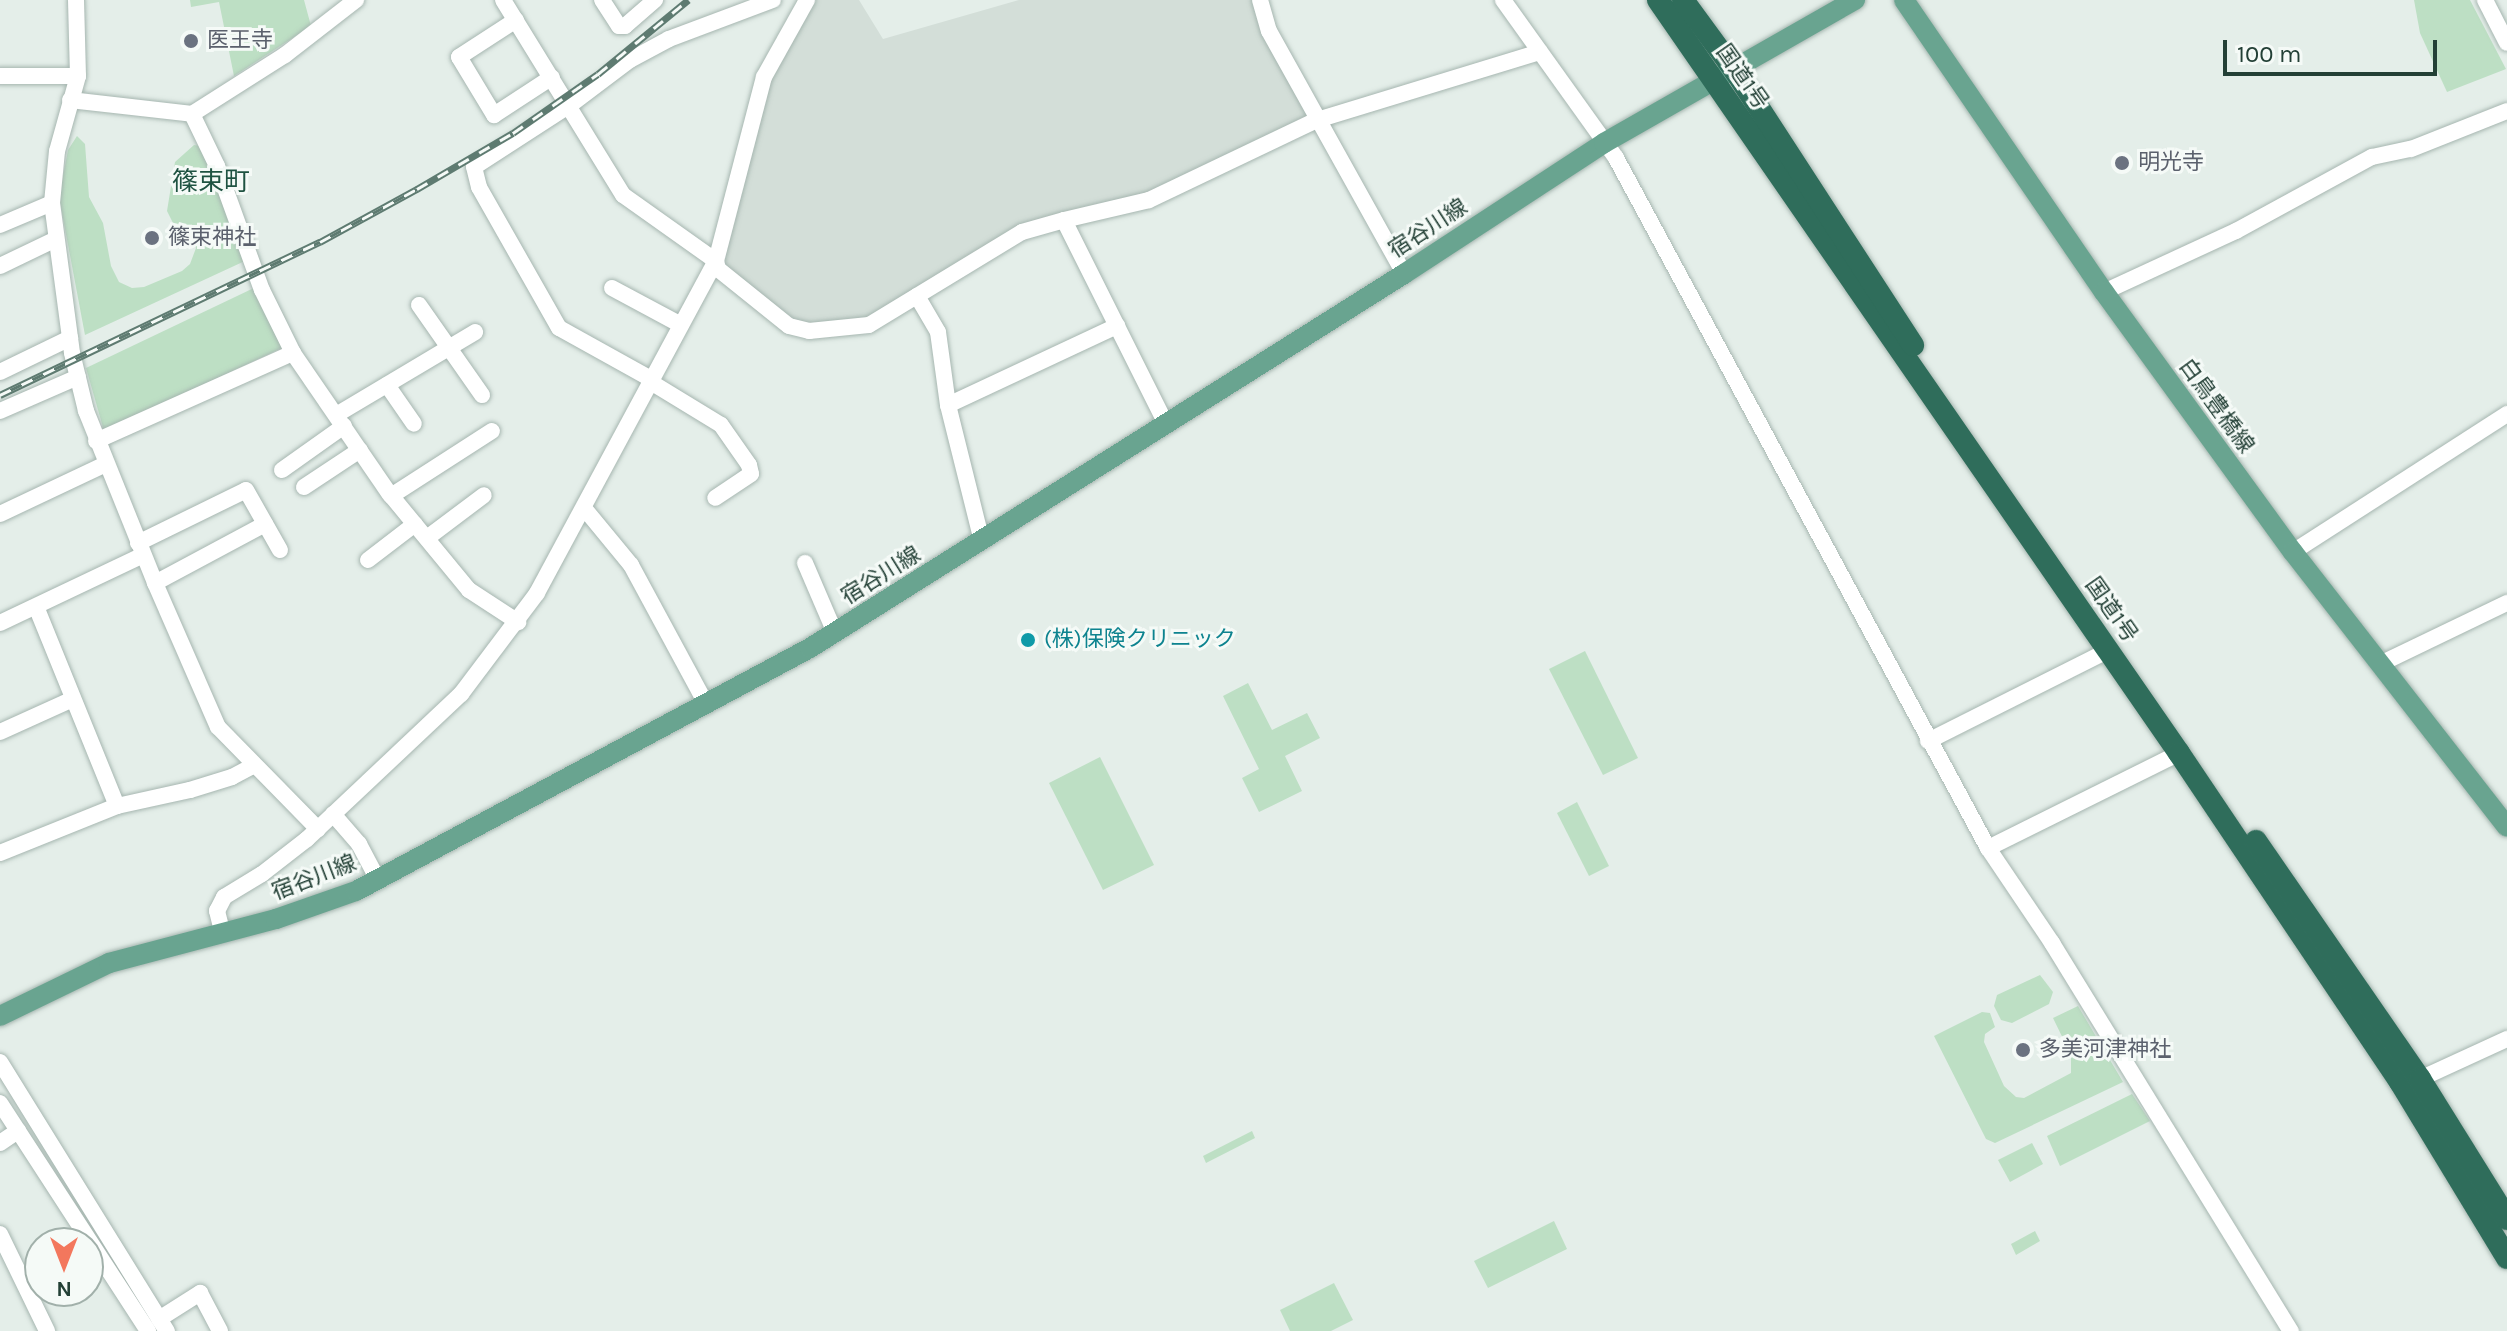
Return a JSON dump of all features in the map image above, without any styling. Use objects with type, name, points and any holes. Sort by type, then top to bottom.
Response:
[{"type":"highway","name":"国道1号","points":[[1658,0],[2179,753],[2400,1082],[2507,1258]]},
{"type":"highway","name":"国道1号","points":[[1683,0],[1735,71],[1912,344],[2420,1079],[2507,1219]]},
{"type":"main road","name":"宿谷川線","points":[[0,1016],[109,963],[310,908],[378,880],[835,633],[1404,274],[1604,143],[1855,0]]},
{"type":"main road","name":"白鳥豊橋線","points":[[1904,0],[2104,292],[2293,552],[2507,827]]},
{"type":"street","points":[[76,0],[78,76],[57,151],[52,203],[70,338],[96,441],[205,703],[218,727],[318,829]]},
{"type":"street","points":[[70,100],[192,114],[285,55],[356,0]]},
{"type":"street","points":[[503,0],[623,195],[716,261],[718,269],[789,326],[809,331],[869,325],[1022,232],[1149,200],[1317,120],[1540,52]]},
{"type":"street","points":[[602,0],[619,26],[625,26],[655,0]]},
{"type":"street","points":[[715,498],[751,474],[749,465],[721,425],[559,328],[479,187],[474,167],[570,105],[630,60],[669,39],[773,0]]},
{"type":"street","points":[[222,931],[217,911],[224,897],[272,866],[318,829],[461,694],[518,622],[584,508],[679,324],[716,261],[764,77],[807,0]]},
{"type":"street","points":[[1260,0],[1265,22],[1404,274]]},
{"type":"street","points":[[1503,0],[1604,143],[1988,848],[2052,943],[2291,1331]]},
{"type":"street","points":[[2485,0],[2507,43]]},
{"type":"street","points":[[516,20],[459,57],[494,115],[552,77]]},
{"type":"street","points":[[0,76],[78,76]]},
{"type":"street","points":[[2104,292],[2236,231],[2372,157],[2411,149],[2507,111]]},
{"type":"street","points":[[192,114],[217,166],[262,290],[293,353],[391,496],[469,590],[518,622]]},
{"type":"street","points":[[0,225],[52,203]]},
{"type":"street","points":[[1064,220],[1166,424]]},
{"type":"street","points":[[0,266],[56,239]]},
{"type":"street","points":[[612,288],[679,324]]},
{"type":"street","points":[[917,296],[938,332],[948,405],[982,541]]},
{"type":"street","points":[[419,305],[482,395]]},
{"type":"street","points":[[948,405],[1117,326]]},
{"type":"street","points":[[282,470],[387,385],[475,332]]},
{"type":"street","points":[[0,372],[70,338]]},
{"type":"street","points":[[96,441],[293,353]]},
{"type":"street","points":[[0,411],[78,377]]},
{"type":"street","points":[[387,385],[414,424]]},
{"type":"street","points":[[2293,552],[2507,414]]},
{"type":"street","points":[[391,496],[492,431]]},
{"type":"street","points":[[304,487],[360,450]]},
{"type":"street","points":[[0,514],[106,464]]},
{"type":"street","points":[[0,623],[36,607],[246,490],[280,550]]},
{"type":"street","points":[[427,538],[484,495]]},
{"type":"street","points":[[584,508],[631,565],[705,702]]},
{"type":"street","points":[[155,583],[265,524]]},
{"type":"street","points":[[368,560],[415,524]]},
{"type":"street","points":[[805,563],[835,633]]},
{"type":"street","points":[[2380,664],[2507,603]]},
{"type":"street","points":[[36,607],[117,806]]},
{"type":"street","points":[[1928,741],[2107,651]]},
{"type":"street","points":[[0,732],[73,699]]},
{"type":"street","points":[[1988,848],[2179,753]]},
{"type":"street","points":[[0,853],[117,806],[204,786],[253,766]]},
{"type":"street","points":[[333,814],[359,844],[378,880]]},
{"type":"street","points":[[2420,1079],[2507,1039]]},
{"type":"street","points":[[0,1062],[150,1328]]},
{"type":"street","points":[[0,1103],[150,1328]]},
{"type":"street","points":[[0,1143],[18,1131]]},
{"type":"street","points":[[0,1234],[47,1331]]},
{"type":"street","points":[[150,1328],[200,1293],[220,1331]]},
{"type":"shaded area","points":[[813,0],[859,0],[883,39],[1019,0],[1255,0],[1308,114],[1307,120],[1147,196],[1027,223],[867,321],[810,327],[791,323],[720,261],[769,77]]},
{"type":"green space","points":[[190,0],[304,0],[311,26],[234,76],[219,2],[191,7]]},
{"type":"green space","points":[[2414,0],[2470,0],[2506,69],[2447,92],[2420,33]]},
{"type":"green space","points":[[77,136],[85,144],[89,197],[103,223],[111,266],[119,282],[132,288],[144,287],[182,271],[190,264],[196,248],[192,239],[176,229],[167,211],[175,162],[194,145],[200,146],[247,260],[85,335],[59,197],[68,150]]},
{"type":"green space","points":[[256,287],[284,347],[104,431],[86,368]]},
{"type":"green space","points":[[1585,651],[1638,758],[1603,775],[1549,669]]},
{"type":"green space","points":[[1248,683],[1272,730],[1307,713],[1320,738],[1285,756],[1302,791],[1259,812],[1242,778],[1259,769],[1223,696]]},
{"type":"green space","points":[[1100,757],[1154,865],[1103,890],[1049,783]]},
{"type":"green space","points":[[1577,802],[1609,866],[1589,876],[1557,813]]},
{"type":"green space","points":[[2040,975],[2053,992],[2049,1004],[2012,1023],[2001,1020],[1994,1006],[1997,995]]},
{"type":"green space","points":[[2078,1006],[2123,1082],[1995,1143],[1986,1139],[1934,1036],[1982,1012],[1990,1013],[1995,1027],[1985,1034],[1984,1042],[2004,1086],[2016,1097],[2024,1098],[2071,1073],[2071,1055],[2053,1018]]},
{"type":"green space","points":[[2132,1094],[2150,1121],[2060,1166],[2047,1136]]},
{"type":"green space","points":[[1252,1131],[1255,1138],[1206,1163],[1203,1156]]},
{"type":"green space","points":[[2032,1143],[2043,1164],[2010,1182],[1998,1160]]},
{"type":"green space","points":[[1554,1221],[1567,1249],[1488,1288],[1474,1261]]},
{"type":"green space","points":[[2035,1231],[2040,1241],[2016,1255],[2011,1244]]},
{"type":"green space","points":[[1334,1283],[1353,1320],[1331,1331],[1290,1331],[1280,1310]]},
{"type":"railway","points":[[0,395],[320,242],[417,189],[513,133],[598,74],[688,0]]},
{"type":"place","name":"医王寺","points":[[191,41]]},
{"type":"place","name":"明光寺","points":[[2122,163]]},
{"type":"place","name":"篠束神社","points":[[152,238]]},
{"type":"place","name":"(株)保険クリニック","points":[[1028,640]]},
{"type":"place","name":"多美河津神社","points":[[2023,1050]]},
{"type":"district","name":"篠束町","points":[[211,182]]}]
